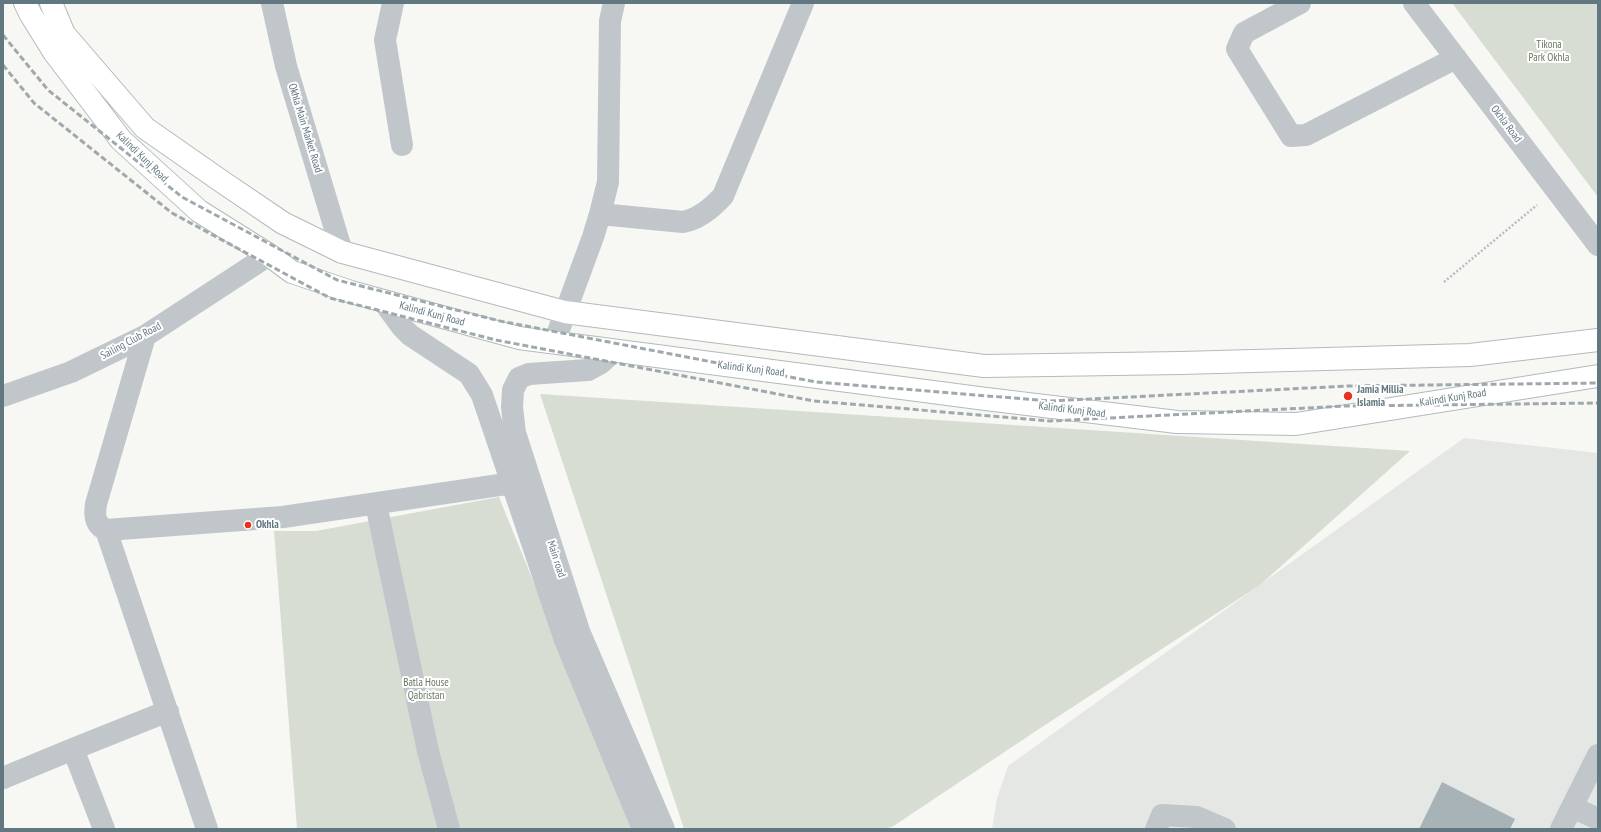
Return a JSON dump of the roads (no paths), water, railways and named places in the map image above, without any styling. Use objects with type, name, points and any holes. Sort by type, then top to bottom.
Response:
[{"type":"main road","name":"Kalindi Kunj Road","points":[[26,3],[31,15],[54,52],[121,140],[199,211],[269,255],[292,272],[383,301],[519,338],[978,398],[1177,422],[1296,424],[1598,376]]},
{"type":"main road","name":"Kalindi Kunj Road","points":[[51,3],[64,34],[145,128],[221,182],[284,223],[342,252],[565,312],[984,366],[1181,364],[1470,355],[1598,340]]},
{"type":"street","name":"Okhla Main Market Road","points":[[272,3],[286,66],[342,252]]},
{"type":"street","points":[[393,3],[385,40],[402,145]]},
{"type":"street","points":[[554,343],[600,214],[608,182],[610,21],[614,3]]},
{"type":"street","points":[[600,214],[683,222],[693,220],[723,196],[803,3]]},
{"type":"street","points":[[1300,3],[1244,33],[1237,49],[1291,136],[1306,135],[1456,58]]},
{"type":"street","name":"Okhla Road","points":[[1414,3],[1598,245]]},
{"type":"street","name":"Sailing Club Road","points":[[3,396],[71,372],[145,336],[269,255]]},
{"type":"street","points":[[383,301],[402,327],[410,335],[468,374],[482,395],[565,640],[642,829]]},
{"type":"street","points":[[145,336],[96,504],[96,520],[100,527],[106,530],[265,518],[376,504],[513,483]]},
{"type":"street","name":"Main road","points":[[614,351],[601,363],[588,370],[529,374],[519,378],[513,390],[512,407],[515,433],[579,631],[664,829]]},
{"type":"street","points":[[376,504],[428,751],[449,829]]},
{"type":"street","points":[[106,530],[207,829]]},
{"type":"street","points":[[3,778],[168,712]]},
{"type":"street","points":[[73,749],[104,829]]},
{"type":"street","points":[[1561,829],[1598,755]]},
{"type":"street","points":[[1572,807],[1598,819]]},
{"type":"street","points":[[1156,829],[1162,815],[1197,817],[1225,829]]},
{"type":"railway","points":[[3,35],[48,90],[182,197],[337,280],[500,321],[816,382],[1050,401],[1348,386],[1598,383]]},
{"type":"railway","points":[[3,65],[34,103],[172,213],[330,298],[496,340],[814,401],[1050,421],[1346,406],[1598,403]]},
{"type":"place","name":"Jamia Millia Islamia","points":[[1348,396]]},
{"type":"place","name":"Okhla","points":[[248,525]]},
{"type":"park label","name":"Tikona Park Okhla","points":[[1549,51]]},
{"type":"park label","name":"Batla House Qabristan","points":[[426,689]]}]
